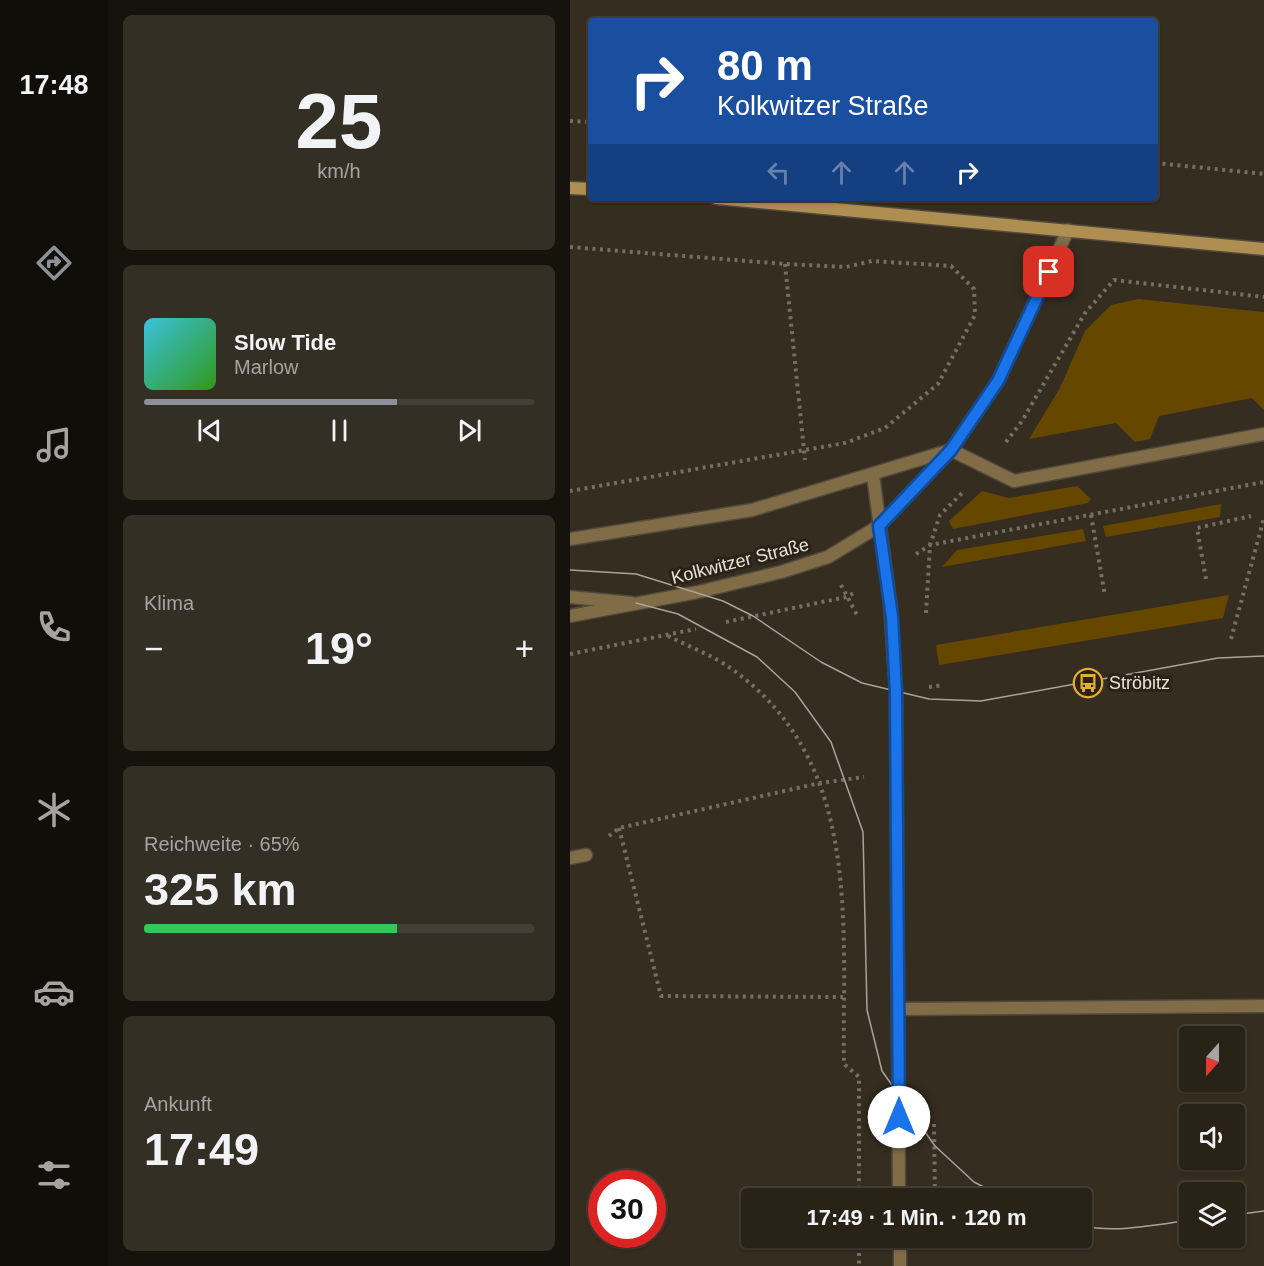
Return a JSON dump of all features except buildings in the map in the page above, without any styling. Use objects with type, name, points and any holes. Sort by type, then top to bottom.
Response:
[{"type":"main road","points":[[570,188],[588,189]]},
{"type":"main road","points":[[749,201],[1264,249]]},
{"type":"street","name":"Kolkwitzer Straße","points":[[570,616],[781,572],[828,557],[879,526],[951,450],[998,381],[1068,230]]},
{"type":"street","points":[[570,539],[752,510],[951,450],[1014,481],[1264,434]]},
{"type":"street","points":[[873,474],[893,632],[899,1188]]},
{"type":"street","points":[[570,597],[636,603]]},
{"type":"street","points":[[570,858],[586,855]]},
{"type":"street","points":[[898,1009],[1264,1006]]},
{"type":"street","points":[[900,1248],[900,1266]]},
{"type":"path","points":[[570,121],[588,122]]},
{"type":"path","points":[[1158,163],[1264,174]]},
{"type":"path","points":[[570,248],[846,267],[873,261],[951,266],[974,289],[975,315],[938,384],[885,428],[845,443],[570,491]]},
{"type":"path","points":[[785,264],[803,450]]},
{"type":"path","points":[[1264,297],[1114,280],[1085,313],[1022,421],[986,468],[940,515],[930,544],[1264,482]]},
{"type":"path","points":[[1091,515],[1105,597]]},
{"type":"path","points":[[1206,579],[1197,528],[1251,516]]},
{"type":"path","points":[[1231,639],[1264,518]]},
{"type":"path","points":[[668,636],[729,667],[771,704],[800,741],[820,783],[840,859],[844,1064],[859,1077],[859,1188]]},
{"type":"path","points":[[928,687],[943,686]]},
{"type":"path","points":[[586,855],[619,828],[820,783],[896,772]]},
{"type":"path","points":[[619,828],[661,996],[843,997]]},
{"type":"path","points":[[859,1248],[859,1266]]},
{"type":"shaded area","points":[[1138,299],[1264,312],[1264,410],[1252,398],[1159,416],[1150,439],[1135,442],[1116,423],[1029,439],[1060,388],[1085,331],[1111,305]]},
{"type":"shaded area","points":[[1077,486],[1091,499],[1088,503],[953,529],[949,521],[982,491],[1009,498]]},
{"type":"shaded area","points":[[1221,504],[1220,517],[1106,537],[1103,526]]},
{"type":"shaded area","points":[[1083,529],[1086,541],[942,567],[957,550]]},
{"type":"shaded area","points":[[1229,595],[1223,618],[939,665],[936,645]]},
{"type":"tram line","points":[[570,570],[636,574],[723,601],[753,616],[821,662],[862,683],[929,699],[981,701],[1218,658],[1264,656]]},
{"type":"tram line","points":[[636,603],[678,614],[757,657],[795,692],[831,742],[863,832],[867,1010],[882,1071],[935,1146],[974,1182],[986,1188]]},
{"type":"tram line","points":[[1245,1214],[1264,1211]]},
{"type":"tram line","points":[[1092,1228],[1108,1229],[1179,1222]]},
{"type":"place","name":"Ströbitz","points":[[1088,683]]},
{"type":"route","points":[[899,1117],[896,692],[892,617],[879,526],[951,450],[998,381],[1049,272]]}]
